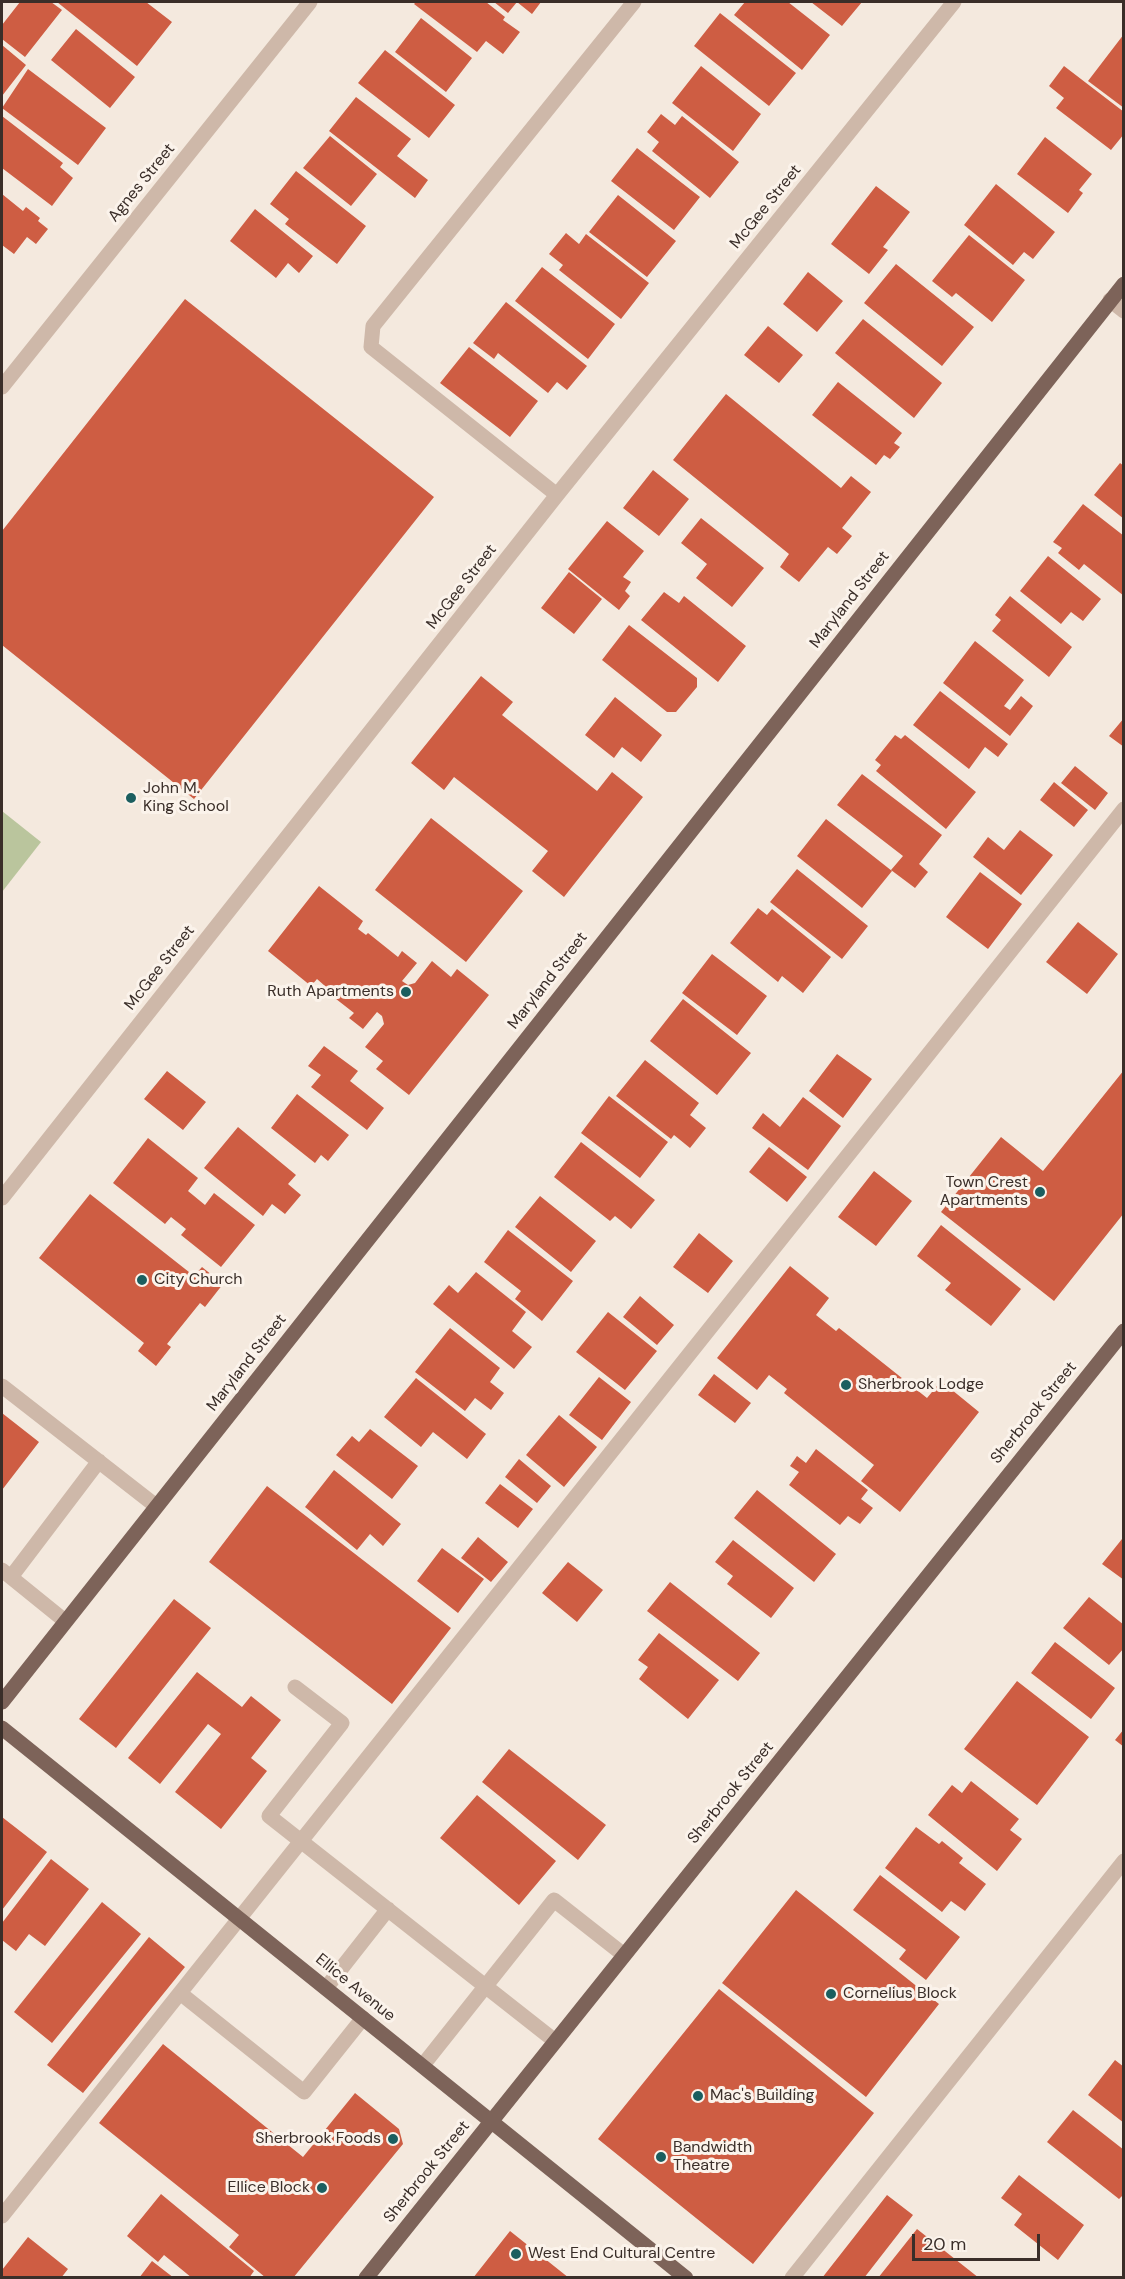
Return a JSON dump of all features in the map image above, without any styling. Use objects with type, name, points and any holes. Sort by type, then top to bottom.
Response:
[{"type":"main road","name":"Maryland Street","points":[[2,1702],[1124,284]]},
{"type":"main road","name":"Sherbrook Street","points":[[366,2277],[1124,1331]]},
{"type":"main road","name":"Ellice Avenue","points":[[2,1728],[686,2277]]},
{"type":"street","name":"Agnes Street","points":[[2,387],[310,2]]},
{"type":"street","points":[[557,495],[371,347],[373,326],[634,2]]},
{"type":"street","name":"McGee Street","points":[[2,1197],[557,495],[954,2]]},
{"type":"street","points":[[1110,300],[1124,311]]},
{"type":"street","points":[[2,2216],[1124,809]]},
{"type":"street","points":[[2,1386],[156,1506]]},
{"type":"street","points":[[65,1621],[6,1573],[99,1461]]},
{"type":"street","points":[[295,1687],[342,1723],[269,1816],[555,2041]]},
{"type":"street","points":[[792,2277],[1124,1861]]},
{"type":"street","points":[[423,2065],[554,1900],[624,1955]]},
{"type":"street","points":[[326,1988],[388,1909]]},
{"type":"street","points":[[180,1993],[304,2092],[363,2018]]},
{"type":"green space","points":[[2,811],[41,842],[2,892]]},
{"type":"building","points":[[20,2],[51,2],[62,10],[25,57],[2,39],[2,25]]},
{"type":"building","points":[[57,2],[146,2],[172,22],[137,66]]},
{"type":"building","points":[[416,2],[486,2],[505,17],[503,20],[520,32],[503,54],[486,41],[477,52],[414,4]]},
{"type":"building","points":[[494,2],[517,2],[508,13]]},
{"type":"building","points":[[517,2],[541,2],[532,14]]},
{"type":"building","points":[[745,2],[788,2],[830,35],[802,70],[734,15]]},
{"type":"building","points":[[811,2],[862,2],[842,26]]},
{"type":"building","points":[[720,13],[796,73],[769,106],[694,46]]},
{"type":"building","points":[[421,18],[472,58],[446,92],[395,52]]},
{"type":"building","points":[[76,29],[135,77],[110,108],[51,60]]},
{"type":"building","points":[[1124,34],[1124,108],[1088,81]]},
{"type":"building","points":[[2,45],[26,65],[2,96]]},
{"type":"building","points":[[385,50],[455,105],[429,138],[358,83]]},
{"type":"building","points":[[701,66],[761,114],[733,151],[672,103]]},
{"type":"building","points":[[1064,66],[1124,112],[1124,134],[1111,150],[1056,108],[1064,98],[1049,86]]},
{"type":"building","points":[[28,69],[106,128],[78,165],[2,108]]},
{"type":"building","points":[[356,97],[411,139],[397,156],[428,180],[415,198],[329,131]]},
{"type":"building","points":[[661,114],[675,125],[682,116],[739,162],[710,198],[652,151],[659,142],[647,132]]},
{"type":"building","points":[[2,116],[63,163],[60,167],[73,178],[52,206],[2,168]]},
{"type":"building","points":[[330,136],[377,174],[351,206],[303,168]]},
{"type":"building","points":[[1045,137],[1092,174],[1079,190],[1083,193],[1068,213],[1017,174]]},
{"type":"building","points":[[637,148],[700,197],[674,230],[611,181]]},
{"type":"building","points":[[296,171],[366,226],[337,264],[285,224],[289,219],[270,204]]},
{"type":"building","points":[[996,184],[1055,232],[1033,259],[1024,252],[1013,265],[964,225]]},
{"type":"building","points":[[876,186],[910,212],[883,247],[888,250],[869,274],[831,244]]},
{"type":"building","points":[[2,194],[23,211],[26,207],[40,218],[38,221],[48,229],[36,244],[27,237],[14,254],[2,245]]},
{"type":"building","points":[[618,195],[676,241],[647,277],[589,232]]},
{"type":"building","points":[[255,209],[313,256],[299,273],[288,263],[276,278],[230,241]]},
{"type":"building","points":[[566,233],[579,244],[586,234],[649,283],[621,319],[559,270],[563,265],[549,254]]},
{"type":"building","points":[[969,235],[1025,280],[992,322],[956,293],[952,297],[932,281]]},
{"type":"building","points":[[896,264],[974,327],[942,366],[864,303]]},
{"type":"building","points":[[542,267],[615,324],[588,359],[515,301]]},
{"type":"building","points":[[808,272],[843,301],[817,332],[783,304]]},
{"type":"building","points":[[185,299],[434,497],[194,799],[2,645],[2,531]]},
{"type":"building","points":[[506,302],[587,366],[567,390],[557,382],[548,393],[498,353],[494,359],[473,343]]},
{"type":"building","points":[[863,319],[942,383],[914,418],[835,353]]},
{"type":"building","points":[[768,326],[803,355],[779,383],[744,355]]},
{"type":"building","points":[[469,347],[538,401],[510,437],[440,383]]},
{"type":"building","points":[[838,382],[902,433],[894,443],[900,447],[890,459],[884,455],[876,465],[812,415]]},
{"type":"building","points":[[726,394],[841,488],[851,476],[871,492],[842,528],[852,536],[837,554],[828,547],[799,582],[780,567],[789,554],[673,460]]},
{"type":"building","points":[[1120,463],[1124,466],[1124,519],[1094,495]]},
{"type":"building","points":[[653,470],[689,499],[659,536],[623,508]]},
{"type":"building","points":[[1083,504],[1124,536],[1124,596],[1084,564],[1079,570],[1058,553],[1062,548],[1053,542]]},
{"type":"building","points":[[701,518],[764,568],[732,607],[696,578],[707,564],[681,543]]},
{"type":"building","points":[[607,521],[644,551],[623,577],[631,582],[625,591],[630,596],[619,610],[568,569]]},
{"type":"building","points":[[1048,556],[1101,599],[1083,621],[1071,612],[1061,624],[1020,591]]},
{"type":"building","points":[[569,572],[602,599],[574,634],[541,608]]},
{"type":"building","points":[[664,592],[679,603],[684,596],[746,646],[718,682],[641,620]]},
{"type":"building","points":[[1010,596],[1072,647],[1049,677],[992,631],[1001,620],[995,615]]},
{"type":"building","points":[[629,625],[697,678],[697,687],[676,712],[667,712],[602,660]]},
{"type":"building","points":[[975,641],[1024,680],[1004,706],[1010,710],[1021,696],[1033,706],[1010,736],[943,683]]},
{"type":"building","points":[[481,676],[513,702],[502,715],[597,791],[612,772],[643,797],[564,897],[532,871],[548,851],[454,777],[444,790],[411,763]]},
{"type":"building","points":[[940,691],[1008,744],[998,757],[985,747],[969,769],[913,725]]},
{"type":"building","points":[[615,697],[662,735],[641,762],[622,747],[614,758],[585,735]]},
{"type":"building","points":[[1124,718],[1124,747],[1109,736]]},
{"type":"building","points":[[895,735],[901,739],[905,735],[976,792],[946,829],[876,771],[881,765],[875,760]]},
{"type":"building","points":[[1075,766],[1108,793],[1095,810],[1061,783]]},
{"type":"building","points":[[862,774],[942,835],[919,864],[928,872],[915,888],[891,870],[903,856],[837,805]]},
{"type":"building","points":[[1054,782],[1088,810],[1074,827],[1040,800]]},
{"type":"building","points":[[431,818],[523,891],[466,962],[375,890]]},
{"type":"building","points":[[826,819],[892,871],[862,908],[797,856]]},
{"type":"building","points":[[1020,830],[1053,855],[1021,895],[973,857],[988,837],[1004,850]]},
{"type":"building","points":[[797,869],[868,926],[842,959],[770,902]]},
{"type":"building","points":[[980,872],[1022,904],[988,949],[946,917]]},
{"type":"building","name":"Ruth Apartments","points":[[319,886],[363,921],[358,929],[366,935],[368,933],[398,957],[402,951],[417,963],[402,981],[408,985],[415,983],[432,961],[451,977],[457,969],[489,995],[409,1095],[376,1069],[383,1061],[365,1047],[384,1024],[382,1016],[377,1012],[363,1029],[349,1018],[354,1013],[322,988],[325,986],[317,979],[311,986],[268,951]]},
{"type":"building","points":[[758,908],[767,915],[772,909],[831,957],[803,993],[782,976],[778,982],[730,943]]},
{"type":"building","points":[[1078,922],[1118,954],[1087,994],[1046,962]]},
{"type":"building","points":[[712,954],[767,996],[737,1035],[682,993]]},
{"type":"building","points":[[683,999],[751,1053],[717,1095],[650,1041]]},
{"type":"building","points":[[324,1046],[358,1071],[350,1081],[384,1108],[367,1130],[311,1087],[321,1075],[308,1066]]},
{"type":"building","points":[[837,1054],[872,1079],[843,1118],[809,1091]]},
{"type":"building","points":[[645,1060],[699,1103],[690,1115],[706,1128],[690,1148],[674,1135],[671,1139],[616,1096]]},
{"type":"building","name":"Town Crest Apartments","points":[[1124,1070],[1124,1213],[1054,1301],[941,1212],[1001,1137],[1043,1171]]},
{"type":"building","points":[[167,1071],[206,1102],[183,1130],[144,1099]]},
{"type":"building","points":[[297,1094],[349,1135],[328,1161],[321,1155],[315,1163],[271,1128]]},
{"type":"building","points":[[609,1096],[668,1142],[640,1178],[581,1133]]},
{"type":"building","points":[[803,1097],[841,1126],[808,1170],[752,1128],[763,1113],[780,1127]]},
{"type":"building","points":[[238,1127],[296,1175],[288,1184],[301,1195],[285,1214],[272,1204],[263,1216],[204,1168]]},
{"type":"building","points":[[148,1138],[198,1178],[188,1191],[205,1205],[214,1193],[255,1225],[221,1267],[181,1235],[186,1229],[171,1217],[165,1224],[113,1183]]},
{"type":"building","points":[[581,1142],[655,1200],[631,1229],[615,1216],[610,1221],[554,1177]]},
{"type":"building","points":[[769,1147],[807,1177],[787,1202],[749,1172]]},
{"type":"building","points":[[874,1171],[912,1201],[876,1246],[838,1217]]},
{"type":"building","name":"City Church","points":[[90,1194],[194,1276],[202,1267],[223,1284],[205,1307],[200,1303],[167,1344],[171,1347],[156,1366],[138,1351],[144,1343],[39,1258]]},
{"type":"building","points":[[540,1196],[596,1241],[571,1272],[515,1227]]},
{"type":"building","points":[[941,1225],[1021,1289],[991,1326],[945,1290],[951,1283],[917,1256]]},
{"type":"building","points":[[508,1230],[573,1281],[542,1321],[515,1299],[521,1291],[484,1262]]},
{"type":"building","points":[[699,1233],[733,1261],[708,1293],[673,1267]]},
{"type":"building","name":"Sherbrook Lodge","points":[[790,1266],[829,1298],[816,1315],[836,1331],[839,1328],[927,1398],[941,1381],[979,1412],[900,1512],[861,1481],[874,1465],[784,1393],[787,1389],[769,1375],[757,1390],[717,1358]]},
{"type":"building","points":[[476,1272],[526,1312],[512,1331],[532,1347],[514,1369],[433,1304],[449,1285],[458,1293]]},
{"type":"building","points":[[640,1296],[674,1325],[657,1345],[623,1317]]},
{"type":"building","points":[[608,1312],[657,1351],[625,1390],[576,1352]]},
{"type":"building","points":[[450,1328],[500,1368],[490,1382],[504,1393],[491,1410],[475,1398],[465,1411],[415,1372]]},
{"type":"building","points":[[714,1374],[751,1403],[735,1423],[698,1395]]},
{"type":"building","points":[[599,1377],[631,1402],[602,1440],[569,1415]]},
{"type":"building","points":[[416,1378],[486,1434],[467,1459],[433,1432],[421,1447],[384,1417]]},
{"type":"building","points":[[2,1413],[39,1442],[2,1490]]},
{"type":"building","points":[[559,1415],[597,1447],[564,1487],[526,1455]]},
{"type":"building","points":[[370,1429],[418,1466],[392,1499],[336,1455],[352,1436],[359,1442]]},
{"type":"building","points":[[816,1449],[868,1490],[861,1499],[873,1508],[860,1524],[848,1516],[840,1525],[789,1485],[799,1472],[790,1466],[797,1456],[806,1463]]},
{"type":"building","points":[[519,1459],[551,1486],[537,1503],[505,1477]]},
{"type":"building","points":[[334,1470],[401,1524],[383,1546],[370,1534],[357,1550],[305,1507]]},
{"type":"building","points":[[500,1484],[533,1509],[518,1528],[485,1503]]},
{"type":"building","points":[[267,1486],[451,1628],[392,1704],[209,1562]]},
{"type":"building","points":[[757,1490],[836,1554],[814,1582],[734,1518]]},
{"type":"building","points":[[478,1537],[508,1562],[491,1582],[461,1558]]},
{"type":"building","points":[[1122,1539],[1124,1540],[1124,1580],[1102,1564]]},
{"type":"building","points":[[733,1540],[794,1588],[771,1618],[727,1584],[733,1576],[715,1562]]},
{"type":"building","points":[[442,1548],[484,1579],[458,1613],[417,1581]]},
{"type":"building","points":[[568,1562],[603,1590],[577,1622],[542,1593]]},
{"type":"building","points":[[670,1582],[760,1653],[738,1681],[647,1611]]},
{"type":"building","points":[[1089,1597],[1124,1625],[1124,1648],[1109,1665],[1063,1628]]},
{"type":"building","points":[[174,1599],[211,1628],[116,1748],[79,1719]]},
{"type":"building","points":[[659,1633],[719,1680],[688,1719],[639,1679],[648,1667],[638,1660]]},
{"type":"building","points":[[1055,1642],[1115,1688],[1091,1719],[1031,1673]]},
{"type":"building","points":[[197,1672],[242,1707],[251,1696],[281,1720],[251,1758],[267,1771],[221,1829],[175,1792],[221,1734],[208,1724],[160,1784],[128,1758]]},
{"type":"building","points":[[1017,1681],[1089,1737],[1037,1805],[964,1749]]},
{"type":"building","points":[[1124,1729],[1124,1747],[1115,1740]]},
{"type":"building","points":[[509,1749],[606,1825],[578,1860],[482,1782]]},
{"type":"building","points":[[971,1781],[1019,1819],[1010,1830],[1022,1839],[997,1871],[928,1815],[952,1785],[962,1793]]},
{"type":"building","points":[[477,1795],[556,1861],[519,1905],[440,1838]]},
{"type":"building","points":[[2,1817],[47,1852],[2,1910]]},
{"type":"building","points":[[916,1827],[939,1844],[942,1841],[963,1858],[959,1863],[986,1884],[965,1911],[951,1901],[942,1912],[885,1868]]},
{"type":"building","points":[[51,1859],[89,1889],[45,1946],[29,1934],[16,1951],[2,1940],[2,1923]]},
{"type":"building","points":[[880,1875],[960,1937],[926,1980],[899,1959],[906,1950],[853,1910]]},
{"type":"building","name":"Cornelius Block","points":[[796,1890],[939,2004],[866,2097],[722,1983]]},
{"type":"building","points":[[102,1902],[141,1934],[52,2043],[14,2012]]},
{"type":"building","points":[[149,1937],[185,1967],[83,2093],[47,2065]]},
{"type":"building","points":[[719,1989],[874,2113],[753,2264],[598,2139]]},
{"type":"building","points":[[163,2044],[303,2157],[355,2093],[399,2129],[403,2144],[293,2278],[266,2278],[229,2247],[239,2235],[99,2123]]},
{"type":"building","points":[[1115,2060],[1124,2067],[1124,2123],[1088,2095]]},
{"type":"building","points":[[1073,2110],[1124,2150],[1124,2194],[1119,2199],[1047,2142]]},
{"type":"building","points":[[1019,2175],[1084,2225],[1058,2260],[1014,2225],[1022,2214],[1001,2198]]},
{"type":"building","points":[[161,2194],[254,2271],[249,2278],[192,2278],[164,2255],[158,2262],[127,2236]]},
{"type":"building","points":[[887,2195],[913,2215],[864,2278],[822,2278]]},
{"type":"building","points":[[917,2229],[979,2278],[878,2278]]},
{"type":"building","name":"West End Cultural Centre","points":[[510,2231],[569,2278],[473,2278]]},
{"type":"building","points":[[28,2237],[68,2269],[61,2278],[2,2278],[2,2270]]},
{"type":"building","points":[[152,2261],[174,2278],[139,2278]]},
{"type":"place","name":"John M. King School","points":[[131,798]]},
{"type":"place","name":"Ruth Apartments","points":[[406,992]]},
{"type":"place","name":"Town Crest Apartments","points":[[1040,1192]]},
{"type":"place","name":"City Church","points":[[142,1280]]},
{"type":"place","name":"Sherbrook Lodge","points":[[846,1385]]},
{"type":"place","name":"Cornelius Block","points":[[831,1994]]},
{"type":"place","name":"Mac's Building","points":[[698,2096]]},
{"type":"place","name":"Sherbrook Foods","points":[[393,2139]]},
{"type":"place","name":"Bandwidth Theatre","points":[[661,2157]]},
{"type":"place","name":"Ellice Block","points":[[322,2188]]},
{"type":"place","name":"West End Cultural Centre","points":[[516,2254]]}]
